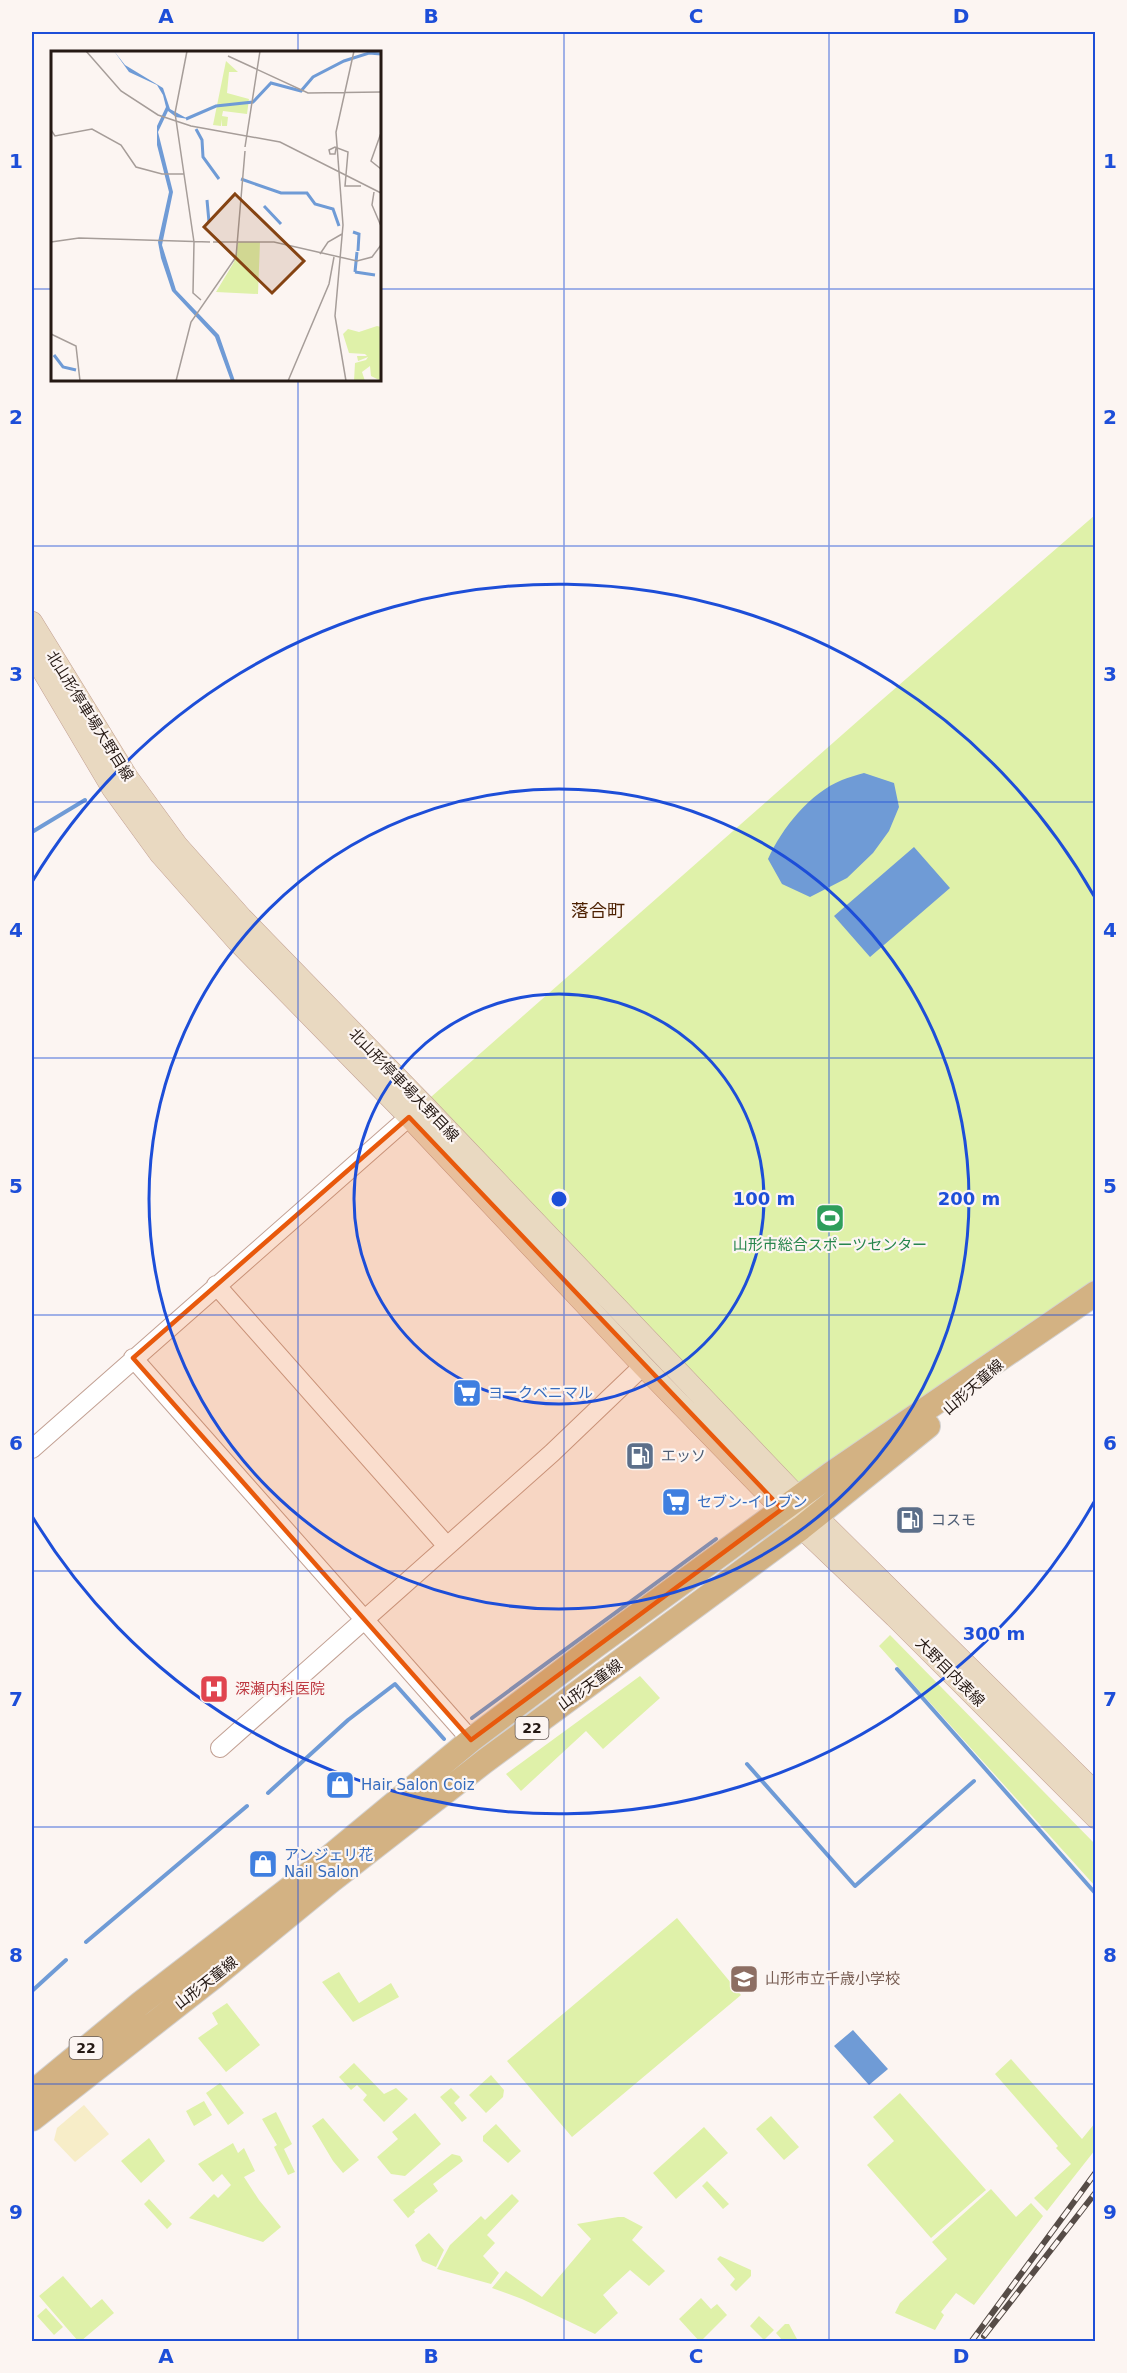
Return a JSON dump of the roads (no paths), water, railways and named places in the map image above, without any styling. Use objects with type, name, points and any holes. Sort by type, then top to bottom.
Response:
[{"type":"main road","name":"北山形停車場大野目線","points":[[32,622],[128,778],[177,845],[242,918],[423,1104],[712,1409],[790,1504]]},
{"type":"main road","name":"北山形停車場大野目線","points":[[32,653],[112,788],[160,854],[237,941],[409,1117],[643,1366],[809,1522]]},
{"type":"main road","name":"山形天童線","points":[[32,2093],[141,2003],[320,1866],[471,1740],[790,1504],[1095,1293]]},
{"type":"main road","name":"山形天童線","points":[[32,2119],[216,1975],[332,1880],[486,1761],[809,1522],[917,1435],[1032,1336]]},
{"type":"main road","name":"大野目内表線","points":[[809,1522],[1095,1793]]},
{"type":"main road","name":"大野目内表線","points":[[809,1522],[895,1617],[1095,1818]]},
{"type":"street","points":[[32,1449],[409,1117]]},
{"type":"street","points":[[216,1285],[447,1546]]},
{"type":"street","points":[[133,1359],[471,1740]]},
{"type":"street","points":[[220,1748],[552,1453],[643,1366]]},
{"type":"water","points":[[864,773],[894,783],[899,807],[889,831],[873,853],[847,878],[810,897],[782,884],[768,859],[789,824],[819,793],[842,780]]},
{"type":"water","points":[[914,847],[950,888],[870,957],[834,916]]},
{"type":"water","points":[[853,2030],[888,2069],[869,2085],[834,2046]]},
{"type":"waterway","points":[[32,832],[85,800]]},
{"type":"waterway","points":[[472,1718],[716,1539]]},
{"type":"waterway","points":[[897,1669],[1096,1894]]},
{"type":"waterway","points":[[268,1793],[348,1720],[395,1684],[444,1739]]},
{"type":"waterway","points":[[747,1764],[855,1886],[974,1781]]},
{"type":"waterway","points":[[86,1942],[247,1806]]},
{"type":"waterway","points":[[32,1991],[66,1960]]},
{"type":"railway","points":[[971,2342],[1096,2172]]},
{"type":"railway","points":[[984,2336],[1096,2192]]},
{"type":"place","name":"山形市総合スポーツセンター","points":[[830,1218]]},
{"type":"place","name":"ヨークベニマル","points":[[467,1393]]},
{"type":"place","name":"エッソ","points":[[640,1456]]},
{"type":"place","name":"セブン-イレブン","points":[[676,1502]]},
{"type":"place","name":"コスモ","points":[[910,1520]]},
{"type":"place","name":"深瀬内科医院","points":[[214,1689]]},
{"type":"place","name":"Hair Salon Coiz","points":[[340,1785]]},
{"type":"place","name":"アンジェリ花 Nail Salon","points":[[263,1864]]},
{"type":"place","name":"山形市立千歳小学校","points":[[744,1979]]},
{"type":"district","name":"落合町","points":[[598,911]]}]
